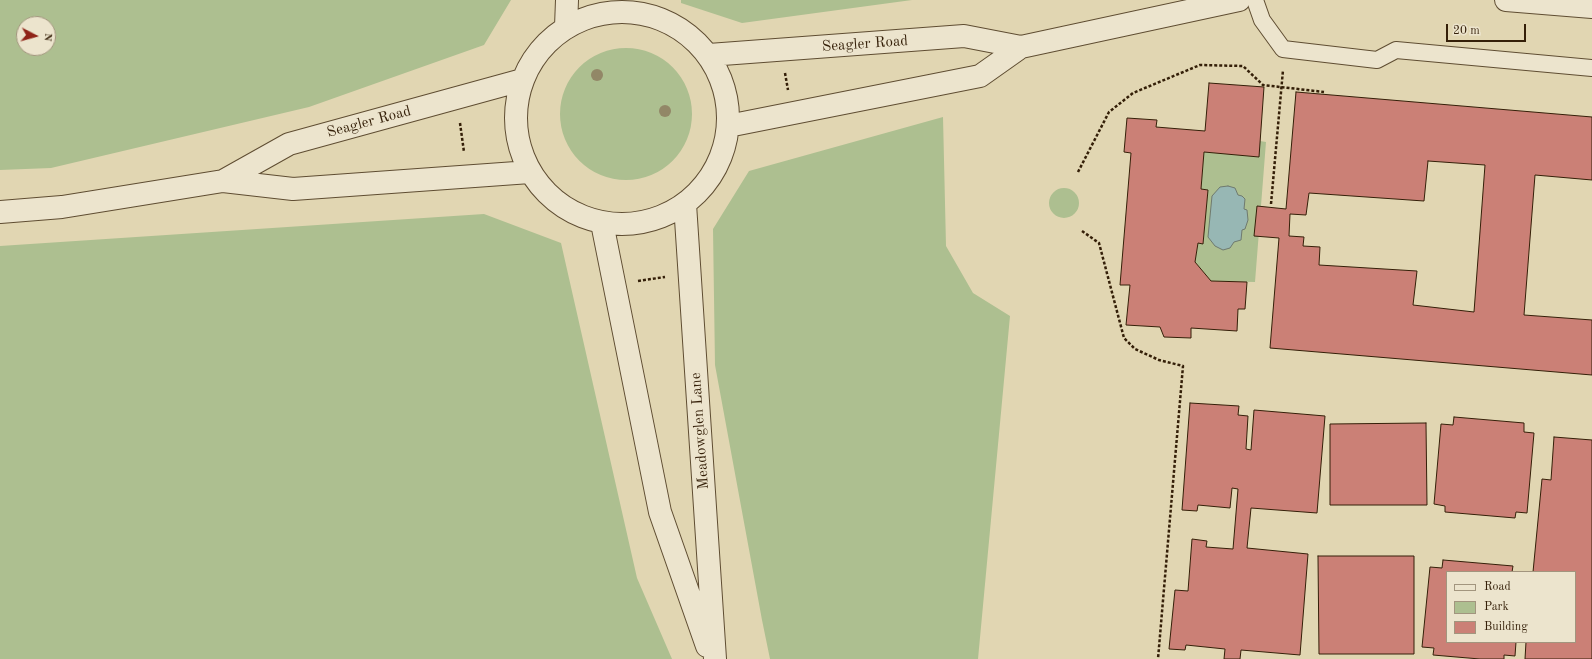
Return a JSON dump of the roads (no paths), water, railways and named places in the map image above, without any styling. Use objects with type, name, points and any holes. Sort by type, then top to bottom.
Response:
[{"type":"street","points":[[566,27],[567,0]]},
{"type":"street","name":"Seagler Road","points":[[709,55],[964,36],[1021,47],[1239,0]]},
{"type":"street","points":[[1506,0],[1592,7]]},
{"type":"street","points":[[650,7],[683,30],[709,55],[721,77],[728,101],[728,126],[722,156],[707,183],[685,204],[660,218],[631,225],[602,223],[567,209],[549,196],[530,172],[518,142],[516,111],[522,80],[540,50],[566,27],[592,15],[650,7]]},
{"type":"street","name":"Seagler Road","points":[[728,126],[980,76],[1021,47]]},
{"type":"street","name":"Seagler Road","points":[[223,181],[289,144],[522,80]]},
{"type":"street","name":"Seagler Road","points":[[0,212],[62,207],[223,181],[293,189],[530,172]]},
{"type":"street","name":"Meadowglen Lane","points":[[685,204],[715,659]]},
{"type":"street","points":[[602,223],[660,512],[712,659]]},
{"type":"lane","points":[[1255,0],[1262,20],[1283,49],[1377,60],[1396,50],[1592,68]]},
{"type":"water","points":[[1228,186],[1235,188],[1238,195],[1245,199],[1244,209],[1247,210],[1248,220],[1245,229],[1242,230],[1241,240],[1234,242],[1230,248],[1223,250],[1215,246],[1208,237],[1212,196],[1220,187]]}]
